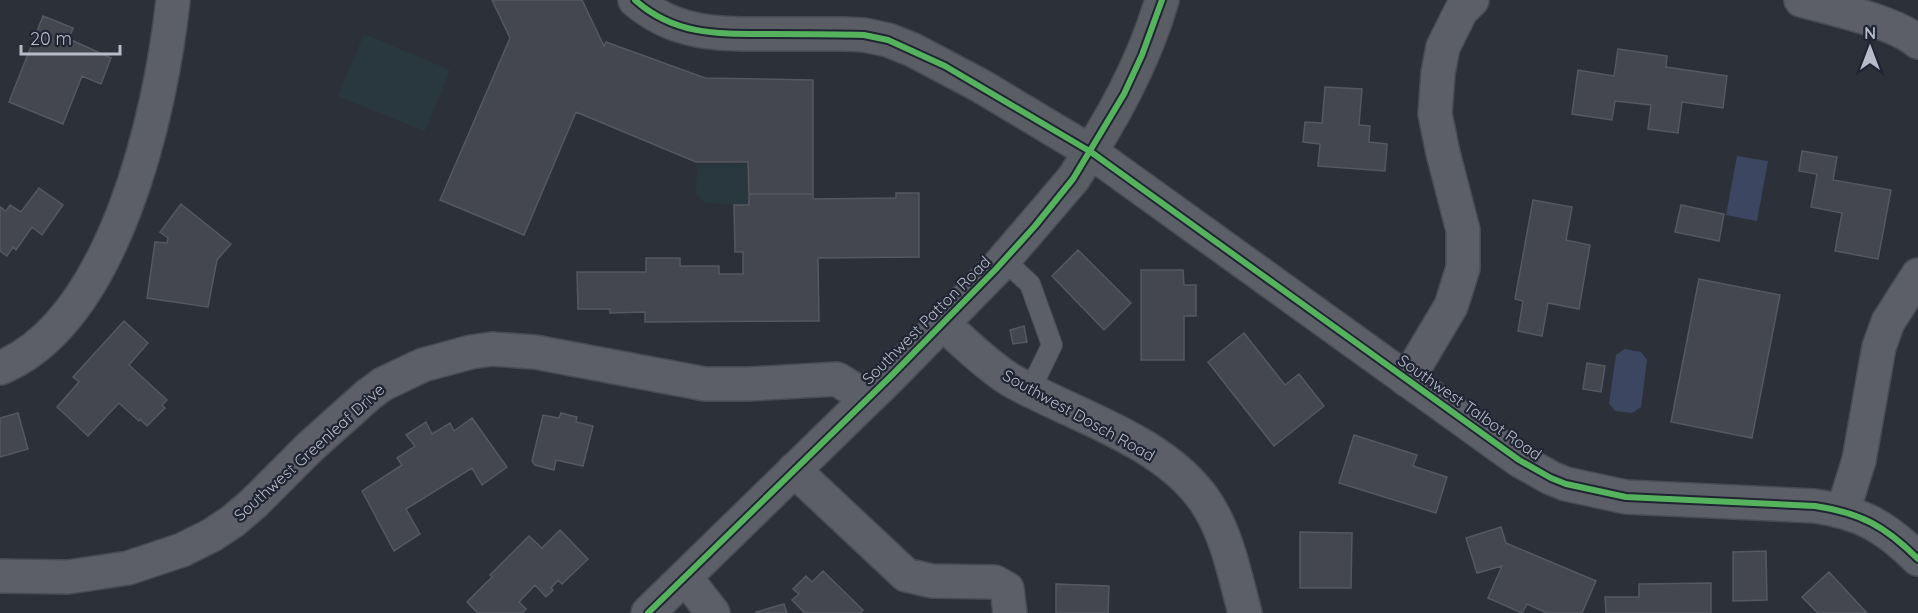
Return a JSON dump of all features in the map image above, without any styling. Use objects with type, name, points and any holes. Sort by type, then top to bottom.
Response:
[{"type":"main road","points":[[635,0],[665,21],[714,34],[844,34],[888,40],[954,71],[1091,152]]},
{"type":"main road","name":"Southwest Patton Road","points":[[1073,179],[1091,152],[1133,77],[1162,0]]},
{"type":"street","points":[[0,368],[21,357],[56,328],[80,300],[96,274],[142,158],[154,110],[172,0]]},
{"type":"street","points":[[1407,380],[1451,306],[1462,268],[1463,230],[1435,114],[1443,47],[1461,11],[1472,0]]},
{"type":"street","points":[[1801,0],[1875,21],[1912,37],[1918,42]]},
{"type":"street","name":"Southwest Talbot Road","points":[[1091,152],[1519,460],[1551,478],[1566,484],[1626,497],[1815,506],[1843,511],[1861,517],[1891,533],[1918,559]]},
{"type":"street","name":"Southwest Patton Road","points":[[648,613],[891,376],[1004,260],[1073,179]]},
{"type":"street","points":[[1843,511],[1859,460],[1879,347],[1888,322],[1918,275]]},
{"type":"street","name":"Southwest Dosch Road","points":[[942,323],[1009,379],[1114,430],[1182,475],[1213,514],[1245,613]]},
{"type":"street","name":"Southwest Greenleaf Drive","points":[[0,576],[68,577],[128,568],[182,550],[212,535],[240,515],[310,447],[383,384],[423,365],[471,352],[511,349],[535,352],[705,384],[837,379],[867,398]]},
{"type":"street","points":[[794,470],[906,575],[932,581],[995,582],[1007,589],[1010,613]]},
{"type":"street","points":[[685,577],[713,613]]},
{"type":"lane","points":[[1004,260],[1030,284],[1052,345],[1030,390]]},
{"type":"shaded area","points":[[364,34],[450,70],[425,131],[338,96]]},
{"type":"shaded area","points":[[747,164],[749,205],[705,203],[696,194],[697,165]]},
{"type":"water","points":[[1737,156],[1768,161],[1757,221],[1726,215]]},
{"type":"water","points":[[1625,349],[1641,352],[1647,360],[1641,407],[1632,413],[1615,411],[1609,403],[1616,355]]},
{"type":"building","points":[[492,0],[582,0],[604,46],[606,42],[705,78],[813,80],[813,194],[749,194],[748,162],[696,162],[576,112],[524,235],[440,200],[510,38]]},
{"type":"building","points":[[43,16],[73,28],[69,39],[111,58],[101,84],[82,76],[63,124],[9,102]]},
{"type":"building","points":[[1618,49],[1667,56],[1666,67],[1727,76],[1723,108],[1682,102],[1678,133],[1648,129],[1651,105],[1615,101],[1612,120],[1572,114],[1578,70],[1614,76]]},
{"type":"building","points":[[1325,87],[1362,89],[1359,125],[1370,126],[1369,142],[1387,144],[1385,171],[1318,166],[1320,144],[1303,142],[1305,122],[1322,123]]},
{"type":"building","points":[[1802,151],[1837,157],[1833,180],[1891,190],[1878,259],[1835,251],[1842,213],[1811,207],[1817,174],[1799,171]]},
{"type":"building","points":[[39,188],[63,205],[42,235],[32,227],[16,250],[13,247],[7,256],[0,251],[0,207],[6,211],[10,205],[21,212]]},
{"type":"building","points":[[896,193],[919,193],[919,257],[818,258],[819,321],[645,322],[645,312],[610,313],[610,309],[578,309],[577,272],[646,272],[646,258],[680,258],[680,266],[719,266],[719,274],[743,274],[743,252],[735,252],[734,205],[749,205],[749,194],[813,194],[813,199],[896,198]]},
{"type":"building","points":[[1533,200],[1572,207],[1566,240],[1590,245],[1579,309],[1548,303],[1542,336],[1518,331],[1523,301],[1515,299]]},
{"type":"building","points":[[181,204],[231,244],[217,260],[208,307],[147,298],[155,242],[167,243],[168,238],[160,232]]},
{"type":"building","points":[[1681,205],[1724,214],[1719,241],[1675,232]]},
{"type":"building","points":[[1078,250],[1131,303],[1104,330],[1052,276]]},
{"type":"building","points":[[1141,270],[1183,270],[1184,285],[1196,285],[1196,316],[1184,316],[1184,360],[1141,360]]},
{"type":"building","points":[[1699,279],[1780,295],[1752,438],[1671,422]]},
{"type":"building","points":[[124,321],[148,343],[129,365],[167,400],[162,405],[165,408],[147,426],[119,403],[88,436],[57,407],[79,382],[73,377]]},
{"type":"building","points":[[1024,326],[1027,342],[1013,344],[1010,330]]},
{"type":"building","points":[[1244,333],[1285,385],[1299,374],[1324,406],[1274,446],[1208,362]]},
{"type":"building","points":[[1587,363],[1605,366],[1601,392],[1583,389]]},
{"type":"building","points":[[18,413],[28,449],[0,457],[0,418]]},
{"type":"building","points":[[561,413],[577,417],[576,422],[593,426],[583,466],[556,460],[554,470],[535,465],[532,461],[543,415],[559,418]]},
{"type":"building","points":[[472,418],[507,467],[482,485],[472,468],[406,509],[420,534],[394,551],[362,491],[402,465],[397,458],[415,446],[406,435],[426,422],[432,434],[450,423],[454,431]]},
{"type":"building","points":[[1354,435],[1417,455],[1413,466],[1447,477],[1436,513],[1339,483]]},
{"type":"building","points":[[1501,527],[1506,543],[1596,581],[1582,613],[1547,613],[1527,604],[1522,613],[1488,598],[1502,566],[1477,573],[1466,538]]},
{"type":"building","points":[[560,530],[588,559],[562,584],[558,580],[546,597],[535,585],[519,602],[526,609],[522,613],[478,613],[467,602],[529,536],[542,548]]},
{"type":"building","points":[[1300,532],[1352,533],[1351,588],[1300,588]]},
{"type":"building","points":[[1766,551],[1767,600],[1733,601],[1733,552]]},
{"type":"building","points":[[823,571],[863,610],[861,613],[805,613],[792,600],[799,594],[793,589],[806,576],[812,582]]},
{"type":"building","points":[[1829,572],[1867,613],[1818,613],[1802,597]]},
{"type":"building","points":[[1711,583],[1711,613],[1606,613],[1605,597],[1639,597],[1639,584]]},
{"type":"building","points":[[1056,584],[1109,586],[1108,613],[1056,613]]},
{"type":"building","points":[[784,604],[787,613],[756,613],[756,612]]},
{"type":"cycle path","points":[[635,0],[650,12],[682,27],[734,34],[864,35],[888,40],[945,66],[1091,152],[1519,460],[1551,478],[1566,484],[1626,497],[1815,506],[1831,509],[1871,523],[1894,538],[1918,559]]},
{"type":"cycle path","points":[[648,613],[891,376],[1035,226],[1073,179],[1124,94],[1142,55],[1162,0]]}]
